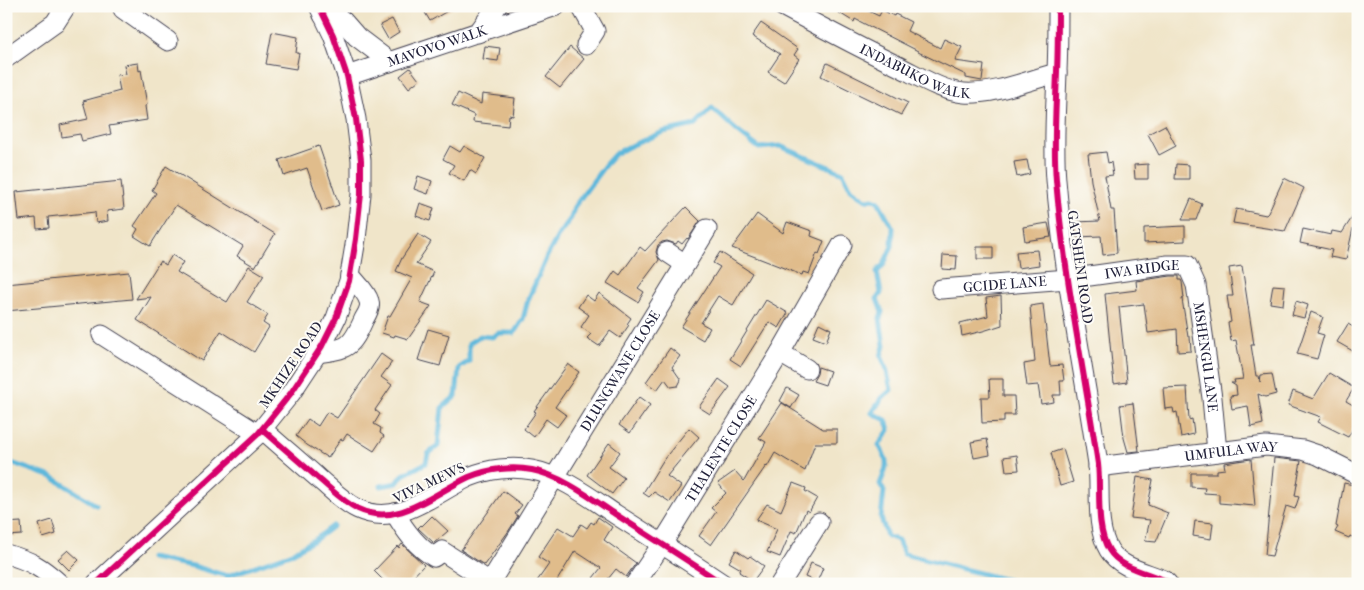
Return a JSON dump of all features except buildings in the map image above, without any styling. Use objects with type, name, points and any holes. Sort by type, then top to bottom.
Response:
[{"type":"street","points":[[6,58],[55,23],[66,6]]},
{"type":"street","points":[[122,6],[123,10],[168,41]]},
{"type":"street","points":[[478,33],[497,6]]},
{"type":"street","name":"MAVOVO WALK","points":[[347,76],[556,6]]},
{"type":"street","points":[[581,6],[594,31],[586,45]]},
{"type":"street","name":"INDABUKO WALK","points":[[782,6],[932,83],[956,91],[978,92],[992,90],[1057,72]]},
{"type":"street","name":"GATSHENI ROAD","points":[[1058,6],[1054,116],[1056,179],[1068,279],[1098,467],[1102,530],[1108,549],[1122,564],[1164,580],[1168,584]]},
{"type":"street","points":[[321,11],[343,21],[357,37],[390,62]]},
{"type":"street","name":"MKHIZE ROAD","points":[[96,584],[260,431],[290,393],[317,353],[336,318],[350,276],[361,194],[361,160],[356,119],[347,76],[333,35],[321,11]]},
{"type":"street","name":"DLUNGWANE CLOSE","points":[[489,583],[707,229]]},
{"type":"street","name":"THALENTE CLOSE","points":[[635,584],[662,544],[780,354],[842,245]]},
{"type":"street","points":[[667,252],[685,264]]},
{"type":"street","name":"IWA RIDGE","points":[[1068,279],[1187,264]]},
{"type":"street","name":"MSHENGU LANE","points":[[1187,264],[1198,295],[1212,398],[1217,452]]},
{"type":"street","points":[[317,353],[341,350],[349,345],[356,338],[369,309],[370,302],[350,276]]},
{"type":"street","name":"GCIDE LANE","points":[[941,289],[1068,279]]},
{"type":"street","name":"VIVA MEWS","points":[[102,335],[260,431],[338,496],[356,508],[370,514],[386,515],[406,510],[470,477],[489,471],[507,469],[532,470],[554,476],[723,584]]},
{"type":"street","points":[[780,354],[807,369]]},
{"type":"street","name":"UMFULA WAY","points":[[1098,467],[1266,446],[1303,450],[1318,455],[1358,475]]},
{"type":"street","points":[[395,513],[404,529],[421,549],[434,557],[442,551],[489,583]]},
{"type":"street","points":[[780,584],[819,522]]},
{"type":"street","points":[[6,554],[43,568],[60,584]]},
{"type":"waterway","points":[[381,486],[397,483],[403,475],[426,463],[428,454],[438,446],[442,408],[456,396],[459,368],[469,361],[469,343],[480,336],[492,337],[499,333],[514,333],[523,319],[528,300],[547,256],[559,234],[571,218],[574,207],[605,165],[615,154],[628,147],[663,132],[695,125],[712,108],[759,148],[780,146],[843,173],[851,189],[866,200],[873,199],[878,201],[893,228],[892,246],[884,264],[877,272],[881,293],[877,299],[882,312],[880,318],[884,346],[881,356],[886,367],[891,390],[882,398],[872,413],[886,420],[889,430],[879,445],[886,460],[885,472],[880,484],[884,491],[881,518],[887,536],[898,540],[904,554],[1023,584]]},
{"type":"waterway","points":[[6,461],[52,477],[96,505]]},
{"type":"waterway","points":[[150,558],[193,566],[227,576],[290,554],[316,539],[333,526]]},
{"type":"cycle path","points":[[96,584],[258,434],[291,393],[322,346],[336,318],[349,281],[356,239],[361,194],[361,160],[356,119],[347,76],[333,35],[319,6]]},
{"type":"cycle path","points":[[1058,6],[1056,180],[1069,287],[1098,464],[1099,508],[1102,531],[1109,550],[1120,561],[1134,569],[1164,580],[1168,584]]},
{"type":"cycle path","points":[[262,429],[342,499],[358,509],[373,514],[387,514],[415,506],[469,477],[484,472],[516,468],[543,473],[586,494],[723,584]]}]
